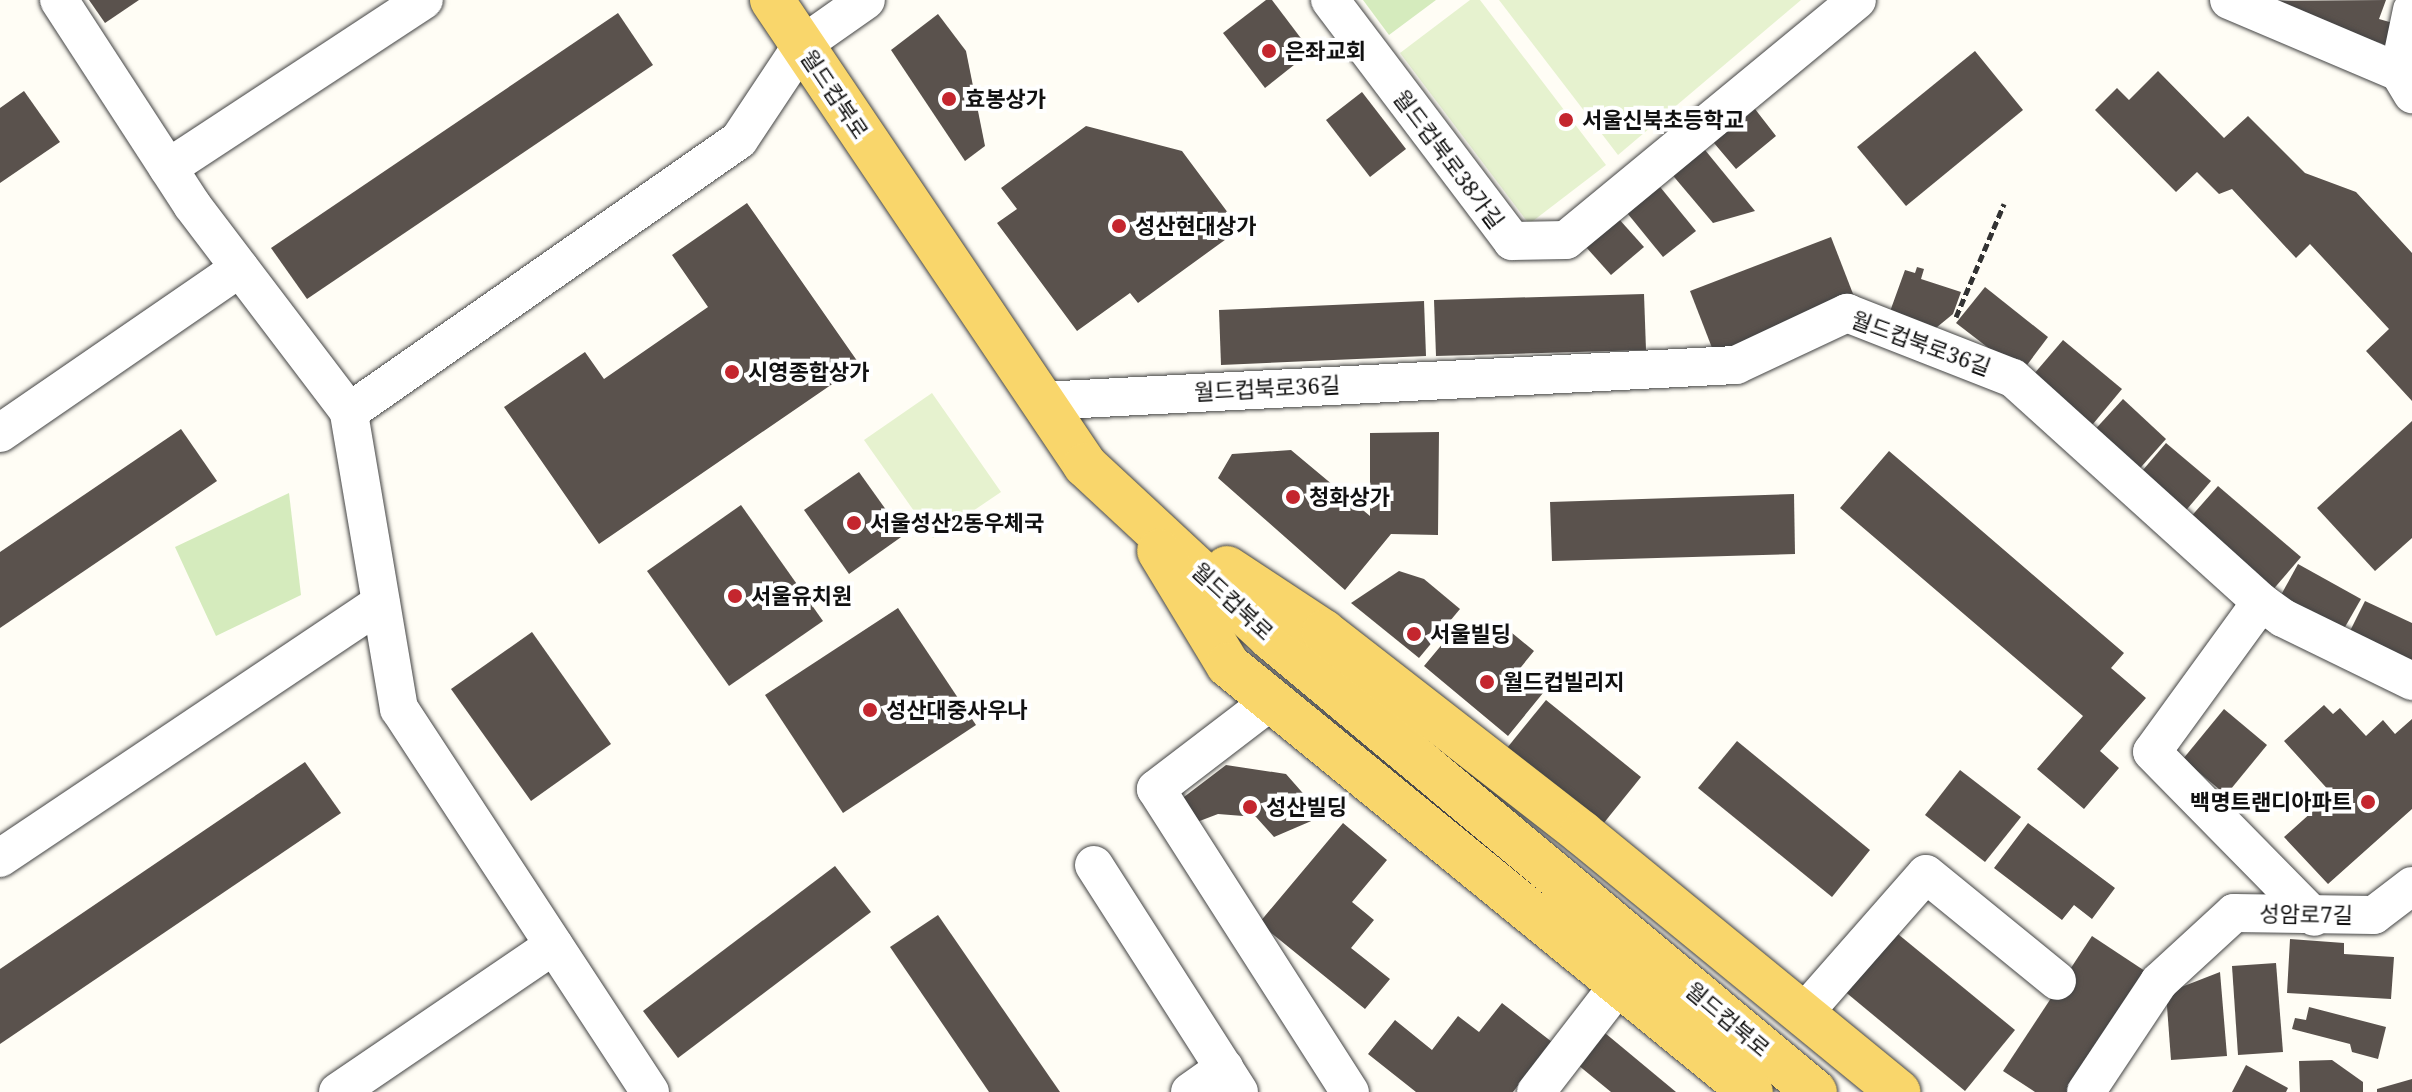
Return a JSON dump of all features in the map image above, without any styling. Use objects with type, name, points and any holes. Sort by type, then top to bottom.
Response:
[{"type":"main road","name":"월드컵북로","points":[[772,0],[1085,465],[1270,637],[1815,1092]]},
{"type":"main road","points":[[1131,505],[1228,665],[1751,1092]]},
{"type":"main road","points":[[1131,505],[1324,632],[1898,1092]]},
{"type":"street","points":[[59,0],[168,168],[349,412],[399,709],[650,1092]]},
{"type":"street","points":[[168,168],[424,0]]},
{"type":"street","points":[[349,412],[739,140],[802,45],[866,0]]},
{"type":"street","name":"월드컵북로38가길","points":[[1330,0],[1512,241],[1566,240],[1857,0]]},
{"type":"street","points":[[2229,0],[2405,83],[2412,10]]},
{"type":"street","points":[[0,433],[240,268]]},
{"type":"street","name":"월드컵북로36길","points":[[1042,401],[1736,365],[1847,313],[2013,378],[2261,602],[2283,618],[2412,681]]},
{"type":"street","points":[[2261,602],[2152,752],[2314,917]]},
{"type":"street","points":[[0,858],[381,603]]},
{"type":"street","points":[[1271,701],[1156,789],[1350,1092]]},
{"type":"street","points":[[1094,865],[1232,1080],[1190,1092]]},
{"type":"street","points":[[1803,1014],[1926,874],[2057,981]]},
{"type":"street","name":"성암로7길","points":[[2086,1092],[2159,982],[2234,913],[2314,917],[2374,915],[2412,886]]},
{"type":"street","points":[[338,1092],[554,945]]},
{"type":"street","points":[[1553,1087],[1618,986]]},
{"type":"path","points":[[1942,350],[2004,204]]},
{"type":"green space","points":[[1363,0],[1436,0],[1389,35]]},
{"type":"green space","points":[[1470,0],[1480,0],[1606,165],[1529,224],[1400,53]]},
{"type":"green space","points":[[1499,0],[1801,0],[1618,155]]},
{"type":"green space","points":[[932,393],[1001,492],[933,538],[864,440]]},
{"type":"green space","points":[[289,493],[301,595],[216,636],[175,547]]},
{"type":"building","points":[[89,0],[139,0],[105,23]]},
{"type":"building","name":"은좌교회","points":[[1266,0],[1272,0],[1303,41],[1299,61],[1265,88],[1223,33]]},
{"type":"building","points":[[2386,0],[2379,19],[2393,23],[2386,45],[2254,1]]},
{"type":"building","points":[[618,13],[653,65],[307,299],[271,248]]},
{"type":"building","name":"효봉상가","points":[[938,14],[966,51],[985,146],[965,161],[891,50]]},
{"type":"building","points":[[1975,51],[2023,110],[1906,206],[1857,147]]},
{"type":"building","points":[[2158,71],[2224,138],[2248,116],[2305,173],[2356,192],[2412,253],[2412,401],[2366,351],[2389,329],[2310,244],[2296,258],[2232,189],[2219,194],[2197,172],[2176,192],[2095,110],[2117,88],[2129,100]]},
{"type":"building","points":[[24,91],[60,142],[0,183],[0,108]]},
{"type":"building","points":[[1362,92],[1406,149],[1370,177],[1326,120]]},
{"type":"building","points":[[1731,108],[1741,121],[1755,109],[1776,136],[1736,169],[1703,130]]},
{"type":"building","name":"성산현대상가","points":[[1086,126],[1182,151],[1240,229],[1138,303],[1130,293],[1077,331],[997,223],[1017,209],[1001,188]]},
{"type":"building","points":[[1696,139],[1755,211],[1713,223],[1664,165]]},
{"type":"building","points":[[1652,177],[1696,231],[1663,257],[1619,203]]},
{"type":"building","name":"시영종합상가","points":[[747,203],[860,365],[599,544],[504,407],[585,352],[604,379],[708,307],[672,255]]},
{"type":"building","points":[[1610,209],[1644,247],[1611,275],[1577,237]]},
{"type":"building","points":[[1831,237],[1855,299],[1714,353],[1690,291]]},
{"type":"building","points":[[1917,267],[1924,269],[1921,279],[1961,292],[1953,314],[1931,332],[1888,317],[1905,270],[1915,273]]},
{"type":"building","points":[[1985,287],[2048,337],[2021,373],[1956,323]]},
{"type":"building","points":[[1644,294],[1646,350],[1436,356],[1434,300]]},
{"type":"building","points":[[1424,301],[1426,356],[1221,365],[1219,310]]},
{"type":"building","points":[[2063,340],[2122,389],[2088,430],[2028,381]]},
{"type":"building","points":[[2123,399],[2166,439],[2134,475],[2090,435]]},
{"type":"building","points":[[2412,421],[2412,538],[2375,571],[2317,508]]},
{"type":"building","points":[[181,429],[217,481],[0,628],[0,552]]},
{"type":"building","name":"청화상가","points":[[1439,432],[1438,535],[1391,534],[1345,590],[1218,478],[1232,454],[1291,450],[1370,516],[1370,433]]},
{"type":"building","points":[[2166,443],[2211,481],[2182,515],[2137,477]]},
{"type":"building","points":[[1889,451],[2124,653],[2111,668],[2146,698],[2100,751],[2119,768],[2084,809],[2037,769],[2083,716],[1840,508]]},
{"type":"building","name":"서울성산2동우체국","points":[[859,472],[904,535],[849,574],[804,510]]},
{"type":"building","points":[[2218,486],[2301,557],[2271,592],[2188,520]]},
{"type":"building","points":[[1794,494],[1795,554],[1552,561],[1550,502]]},
{"type":"building","name":"서울유치원","points":[[741,505],[823,621],[729,686],[647,571]]},
{"type":"building","points":[[2298,564],[2361,599],[2341,634],[2275,606]]},
{"type":"building","name":"서울빌딩","points":[[1399,571],[1424,579],[1460,609],[1419,658],[1351,603]]},
{"type":"building","points":[[2365,601],[2412,623],[2412,667],[2347,637]]},
{"type":"building","name":"성산대중사우나","points":[[898,608],[976,725],[843,813],[765,695]]},
{"type":"building","name":"월드컵빌리지","points":[[1459,624],[1489,648],[1506,628],[1534,651],[1517,672],[1543,693],[1508,736],[1424,666]]},
{"type":"building","points":[[532,632],[611,744],[531,801],[451,689]]},
{"type":"building","points":[[1546,700],[1641,777],[1603,824],[1507,748]]},
{"type":"building","name":"백명트랜디아파트","points":[[2324,705],[2333,714],[2340,708],[2366,736],[2383,720],[2395,734],[2412,719],[2412,809],[2328,884],[2284,837],[2332,794],[2284,741]]},
{"type":"building","points":[[2224,709],[2267,745],[2226,795],[2183,759]]},
{"type":"building","points":[[1737,741],[1870,850],[1832,897],[1698,788]]},
{"type":"building","points":[[305,762],[341,813],[0,1044],[0,969]]},
{"type":"building","name":"성산빌딩","points":[[1226,765],[1286,774],[1323,816],[1274,837],[1256,817],[1218,814],[1197,822],[1180,800]]},
{"type":"building","points":[[1960,770],[2021,817],[1985,862],[1925,815]]},
{"type":"building","points":[[1343,823],[1387,860],[1352,902],[1374,920],[1351,948],[1390,979],[1365,1009],[1259,923]]},
{"type":"building","points":[[2028,823],[2115,888],[2092,919],[2074,905],[2062,920],[1994,868]]},
{"type":"building","points":[[835,866],[871,912],[678,1058],[643,1011]]},
{"type":"building","points":[[938,915],[1060,1092],[989,1092],[890,947]]},
{"type":"building","points":[[1893,930],[2015,1030],[1965,1091],[1843,990]]},
{"type":"building","points":[[2092,936],[2151,975],[2073,1092],[2035,1092],[2003,1071]]},
{"type":"building","points":[[2290,939],[2344,943],[2344,954],[2394,957],[2391,999],[2287,993]]},
{"type":"building","points":[[2276,963],[2283,1052],[2238,1055],[2232,966]]},
{"type":"building","points":[[2220,972],[2227,1056],[2171,1060],[2166,993]]},
{"type":"building","points":[[1502,1003],[1552,1042],[1513,1092],[1416,1092],[1368,1054],[1395,1020],[1432,1050],[1458,1016],[1479,1032]]},
{"type":"building","points":[[2309,1007],[2386,1027],[2378,1059],[2352,1052],[2350,1044],[2292,1029],[2295,1018],[2306,1020]]},
{"type":"building","points":[[1605,1033],[1676,1092],[1611,1092],[1578,1065]]},
{"type":"building","points":[[2332,1060],[2363,1082],[2363,1092],[2300,1092],[2299,1061]]},
{"type":"building","points":[[2246,1065],[2288,1088],[2286,1092],[2232,1092]]},
{"type":"building","points":[[2412,1079],[2412,1092],[2377,1092],[2377,1089]]},
{"type":"place","name":"은좌교회","points":[[1269,51]]},
{"type":"place","name":"효봉상가","points":[[949,99]]},
{"type":"place","name":"서울신북초등학교","points":[[1566,120]]},
{"type":"place","name":"성산현대상가","points":[[1119,226]]},
{"type":"place","name":"시영종합상가","points":[[732,372]]},
{"type":"place","name":"청화상가","points":[[1293,497]]},
{"type":"place","name":"서울성산2동우체국","points":[[854,523]]},
{"type":"place","name":"서울유치원","points":[[735,596]]},
{"type":"place","name":"서울빌딩","points":[[1414,634]]},
{"type":"place","name":"월드컵빌리지","points":[[1487,682]]},
{"type":"place","name":"성산대중사우나","points":[[870,710]]},
{"type":"place","name":"백명트랜디아파트","points":[[2368,802]]},
{"type":"place","name":"성산빌딩","points":[[1250,807]]}]
